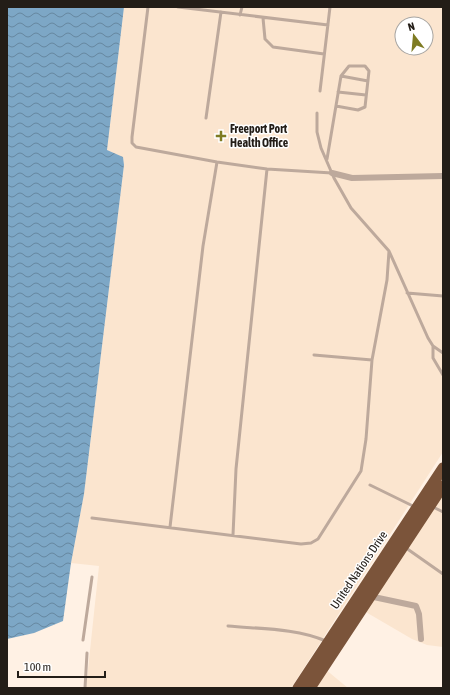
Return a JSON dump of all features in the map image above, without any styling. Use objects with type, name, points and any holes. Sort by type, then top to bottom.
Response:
[{"type":"highway","name":"United Nations Drive","points":[[298,688],[443,468]]},
{"type":"highway","name":"United Nations Drive","points":[[310,688],[369,596],[443,486]]},
{"type":"street","points":[[332,173],[352,178],[443,176]]},
{"type":"street","points":[[369,596],[416,606],[419,614],[421,639]]},
{"type":"lane","points":[[148,7],[132,137],[132,143],[136,147],[216,162],[267,169],[332,173]]},
{"type":"lane","points":[[178,7],[328,26]]},
{"type":"lane","points":[[240,15],[242,7]]},
{"type":"lane","points":[[320,91],[330,7]]},
{"type":"lane","points":[[206,118],[221,12]]},
{"type":"lane","points":[[263,18],[265,38],[272,47],[324,54]]},
{"type":"lane","points":[[327,161],[338,92],[341,76],[349,66],[365,66],[369,71],[365,108],[358,110],[336,106]]},
{"type":"lane","points":[[341,76],[368,81]]},
{"type":"lane","points":[[338,92],[366,95]]},
{"type":"lane","points":[[317,113],[318,132],[332,173],[351,208],[389,251],[428,338],[433,346],[443,353]]},
{"type":"lane","points":[[170,528],[203,246],[216,162]]},
{"type":"lane","points":[[233,535],[236,469],[267,169]]},
{"type":"lane","points":[[92,518],[301,544],[311,543],[318,539],[361,471],[366,439],[372,360],[387,280],[389,251]]},
{"type":"lane","points":[[407,293],[443,296]]},
{"type":"lane","points":[[433,346],[433,358],[443,375]]},
{"type":"lane","points":[[314,355],[372,360]]},
{"type":"lane","points":[[370,485],[417,508]]},
{"type":"lane","points":[[429,505],[443,512]]},
{"type":"lane","points":[[403,546],[443,574]]},
{"type":"lane","points":[[83,640],[92,578]]},
{"type":"lane","points":[[228,626],[304,634],[328,641]]},
{"type":"lane","points":[[85,688],[88,653]]},
{"type":"shaded area","points":[[124,7],[443,7],[443,452],[291,688],[86,688],[99,566],[71,563],[84,494],[124,165],[123,157],[107,150]]},
{"type":"shaded area","points":[[443,493],[443,647],[427,645],[412,639],[364,611]]},
{"type":"shaded area","points":[[325,669],[348,688],[313,688]]},
{"type":"water","points":[[7,7],[124,7],[107,150],[123,157],[124,165],[84,494],[71,563],[63,621],[34,633],[7,639]]},
{"type":"place","name":"Freeport Port Health Office","points":[[221,136]]}]
